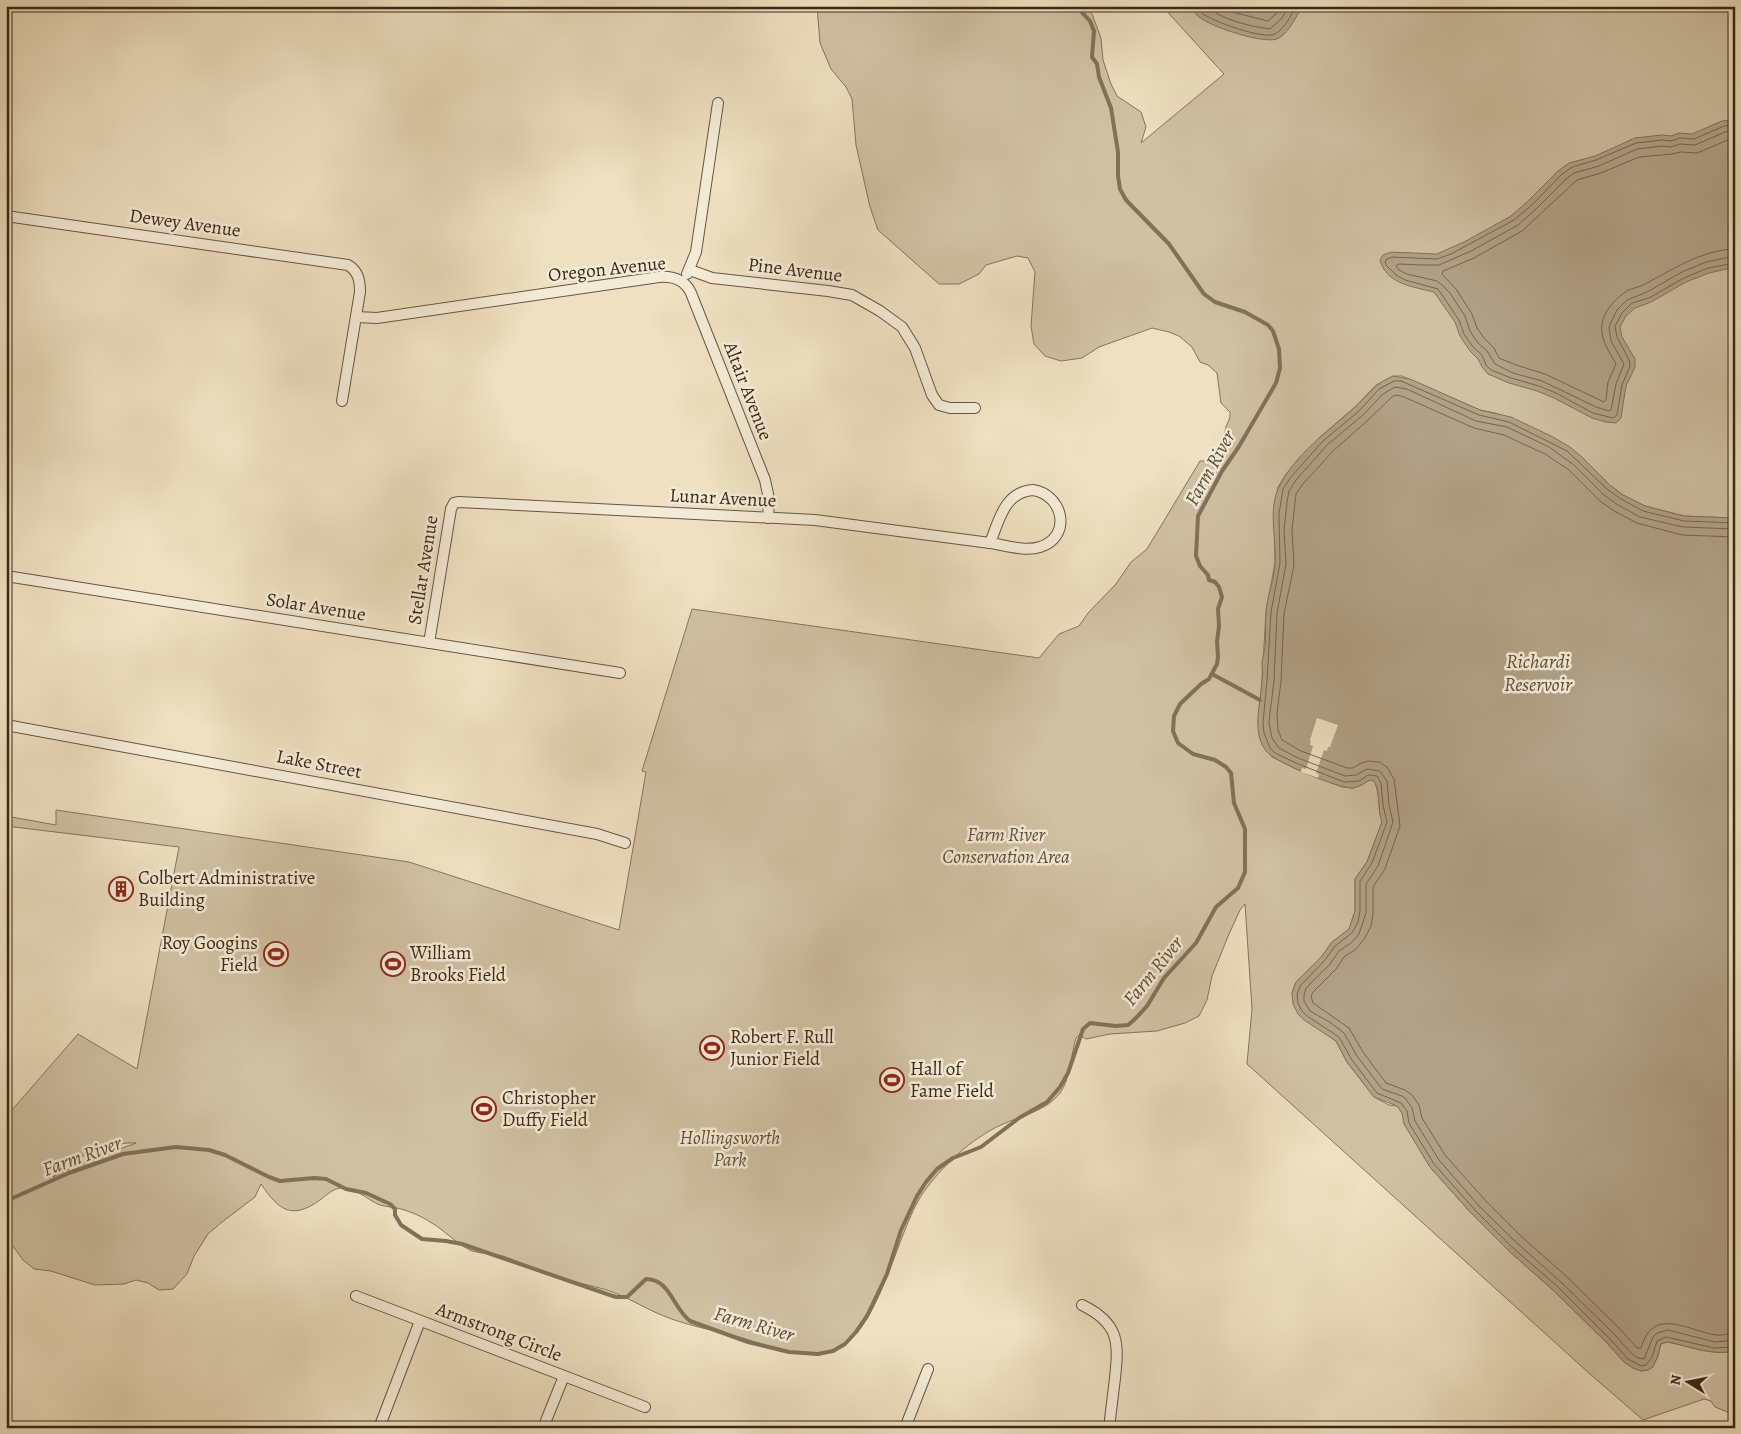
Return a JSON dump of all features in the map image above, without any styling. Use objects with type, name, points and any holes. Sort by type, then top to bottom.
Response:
[{"type":"street","name":"Oregon Avenue","points":[[356,317],[377,318],[659,277],[670,277],[682,281],[690,270],[696,252],[718,103]]},
{"type":"street","name":"Dewey Avenue","points":[[6,216],[342,263],[353,268],[358,278],[360,292],[356,317]]},
{"type":"street","name":"Pine Avenue","points":[[690,270],[712,278],[842,293],[857,298],[891,318],[908,334],[932,395],[939,404],[950,408],[975,408]]},
{"type":"street","name":"Altair Avenue","points":[[682,281],[691,293],[764,480],[769,499],[768,518]]},
{"type":"street","points":[[342,401],[356,317]]},
{"type":"street","name":"Lunar Avenue","points":[[454,503],[828,522],[1031,549],[1046,544],[1054,538],[1060,525],[1059,512],[1055,503],[1047,495],[1038,491],[1028,490],[1015,495],[1005,506],[990,543]]},
{"type":"street","name":"Stellar Avenue","points":[[429,643],[444,545],[451,508],[454,503]]},
{"type":"street","name":"Solar Avenue","points":[[6,576],[620,672]]},
{"type":"street","name":"Lake Street","points":[[6,725],[597,834],[625,842]]},
{"type":"street","name":"Armstrong Circle","points":[[356,1296],[645,1407]]},
{"type":"street","points":[[1082,1305],[1104,1319],[1110,1326],[1117,1341],[1117,1359],[1109,1428]]},
{"type":"street","name":"Armstrong Circle","points":[[379,1428],[420,1321]]},
{"type":"street","points":[[905,1428],[928,1369]]},
{"type":"street","name":"Armstrong Circle","points":[[544,1428],[564,1376]]},
{"type":"green space","points":[[817,6],[1089,6],[1101,38],[1103,60],[1111,84],[1117,96],[1141,112],[1146,127],[1141,143],[1224,74],[1162,6],[1735,6],[1735,518],[1684,516],[1645,506],[1623,495],[1611,486],[1582,457],[1521,422],[1480,410],[1402,376],[1393,376],[1376,385],[1355,407],[1320,437],[1286,474],[1278,487],[1274,513],[1275,563],[1266,612],[1258,723],[1262,742],[1272,757],[1294,768],[1342,787],[1353,788],[1373,780],[1377,789],[1382,822],[1367,862],[1355,879],[1355,911],[1349,929],[1332,942],[1322,956],[1296,982],[1292,993],[1325,1033],[1336,1041],[1347,1062],[1374,1097],[1389,1105],[1397,1106],[1402,1113],[1405,1125],[1430,1167],[1471,1213],[1510,1252],[1553,1290],[1624,1362],[1641,1371],[1648,1370],[1657,1359],[1661,1344],[1667,1342],[1709,1351],[1735,1351],[1735,1415],[1715,1407],[1711,1401],[1704,1399],[1643,1420],[1247,1064],[1252,1009],[1245,904],[1240,910],[1229,934],[1212,976],[1207,1000],[1199,1016],[1185,1023],[1157,1031],[1110,1034],[1086,1039],[1079,1035],[1076,1038],[1066,1081],[1055,1099],[1041,1109],[1001,1125],[979,1137],[948,1163],[930,1183],[913,1210],[885,1282],[862,1326],[848,1342],[821,1354],[788,1351],[688,1324],[659,1314],[607,1290],[561,1279],[503,1256],[472,1251],[423,1218],[401,1209],[380,1205],[358,1192],[342,1188],[330,1192],[310,1206],[293,1211],[279,1206],[261,1184],[255,1197],[208,1234],[194,1256],[187,1274],[173,1289],[159,1290],[148,1283],[136,1280],[124,1284],[95,1285],[51,1271],[34,1269],[23,1260],[6,1239],[6,1117],[78,1034],[137,1069],[179,847],[6,826],[6,816],[56,825],[56,810],[409,862],[619,930],[646,772],[642,771],[692,609],[1039,658],[1059,634],[1079,626],[1088,613],[1116,584],[1131,562],[1147,549],[1200,461],[1217,458],[1224,452],[1227,443],[1225,431],[1230,418],[1230,412],[1221,403],[1217,373],[1208,365],[1200,362],[1192,347],[1179,336],[1152,328],[1099,347],[1082,358],[1061,361],[1045,356],[1034,344],[1031,326],[1035,272],[1028,258],[1017,256],[986,265],[979,274],[959,284],[939,284],[878,230],[870,207],[856,145],[852,99],[846,87],[831,69],[820,43]],"holes":[[[136,1143],[81,1163],[53,1177],[69,1164],[87,1154],[117,1145]]]},
{"type":"water","points":[[1191,6],[1302,6],[1286,32],[1279,38],[1272,40],[1238,34],[1213,25],[1197,15]]},
{"type":"water","points":[[1735,120],[1735,267],[1709,273],[1686,282],[1651,302],[1635,308],[1626,316],[1620,327],[1622,337],[1635,359],[1635,367],[1626,386],[1621,418],[1616,423],[1592,418],[1554,398],[1488,374],[1460,336],[1455,322],[1434,292],[1402,283],[1394,279],[1383,268],[1380,260],[1383,255],[1391,252],[1437,254],[1466,241],[1511,216],[1558,171],[1569,163],[1595,156],[1635,138],[1671,136],[1679,133],[1692,134],[1722,121]]},
{"type":"water","name":"Richardi Reservoir","points":[[1393,376],[1410,379],[1480,410],[1511,417],[1553,437],[1570,447],[1623,495],[1645,506],[1684,516],[1735,518],[1735,1351],[1709,1351],[1667,1342],[1661,1344],[1653,1367],[1648,1370],[1641,1371],[1624,1362],[1553,1290],[1510,1252],[1471,1213],[1430,1167],[1404,1124],[1402,1113],[1397,1106],[1374,1097],[1347,1062],[1336,1041],[1304,1020],[1298,1014],[1293,1004],[1292,993],[1296,982],[1322,956],[1332,942],[1349,929],[1355,911],[1355,879],[1367,862],[1382,822],[1377,789],[1373,780],[1353,788],[1335,784],[1281,762],[1266,751],[1261,743],[1258,717],[1267,607],[1275,564],[1274,504],[1280,485],[1303,453],[1376,387]]},
{"type":"pier","points":[[1317,718],[1338,725],[1330,747],[1328,747],[1327,751],[1324,750],[1316,773],[1319,774],[1318,778],[1301,772],[1302,768],[1306,769],[1313,746],[1310,745],[1310,740]]},
{"type":"waterway","name":"Farm River","points":[[6,1201],[69,1173],[123,1154],[176,1147],[209,1150],[225,1155],[280,1181],[314,1178],[326,1179],[346,1189],[366,1193],[390,1204],[395,1209],[395,1215],[401,1225],[422,1239],[462,1244],[616,1297],[627,1297],[646,1279],[654,1280],[666,1289],[679,1309],[690,1321],[748,1342],[789,1352],[818,1354],[833,1351],[845,1344],[856,1332],[867,1316],[887,1274],[901,1230],[917,1196],[926,1182],[937,1169],[953,1158],[981,1147],[1019,1118],[1047,1102],[1060,1087],[1068,1073],[1083,1029],[1090,1023],[1116,1026],[1128,1025],[1135,1019],[1147,1006],[1164,978],[1196,943],[1216,907],[1238,888],[1245,872],[1245,829],[1234,803],[1231,773],[1226,767],[1215,760],[1193,754],[1178,743],[1173,731],[1174,716],[1180,704],[1209,679],[1217,664],[1218,657],[1218,609],[1222,597],[1219,587],[1215,582],[1209,580],[1208,575],[1200,566],[1196,556],[1198,516],[1222,471],[1238,448],[1276,383],[1280,368],[1279,349],[1273,331],[1268,325],[1245,312],[1215,302],[1204,294],[1169,244],[1126,200],[1120,189],[1118,152],[1111,108],[1099,77],[1097,64],[1092,57],[1094,31],[1090,21],[1076,6]]},
{"type":"waterway","points":[[1212,674],[1260,700]]},
{"type":"place","name":"Colbert Administrative Building","points":[[121,889]]},
{"type":"place","name":"Roy Googins Field","points":[[276,954]]},
{"type":"place","name":"William Brooks Field","points":[[393,964]]},
{"type":"place","name":"Robert F. Rull Junior Field","points":[[712,1048]]},
{"type":"place","name":"Hall of Fame Field","points":[[892,1080]]},
{"type":"place","name":"Christopher Duffy Field","points":[[484,1109]]},
{"type":"park label","name":"Farm River Conservation Area","points":[[1006,846]]},
{"type":"park label","name":"Hollingsworth Park","points":[[730,1149]]}]
